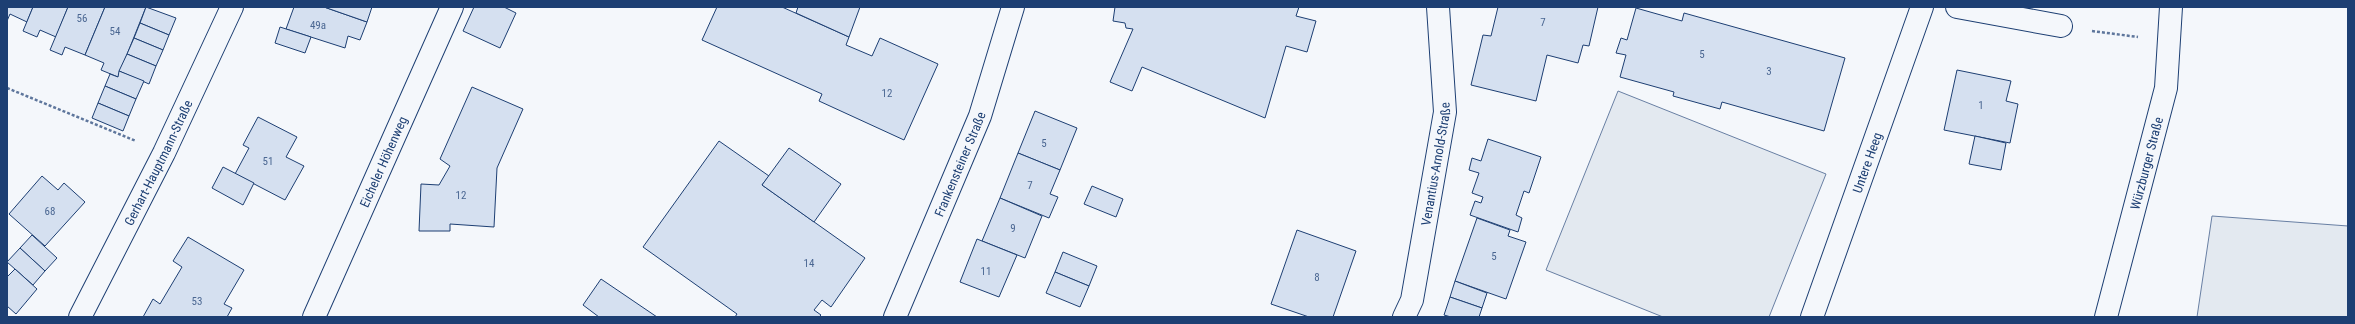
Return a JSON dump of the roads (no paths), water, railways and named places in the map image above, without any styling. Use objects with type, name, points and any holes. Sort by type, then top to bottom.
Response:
[{"type":"street","name":"Gerhart-Hauptmann-Straße","points":[[80,317],[164,153],[232,7]]},
{"type":"street","name":"Eicheler Höhenweg","points":[[314,317],[452,7]]},
{"type":"street","name":"Frankensteiner Straße","points":[[895,317],[980,116],[1013,7]]},
{"type":"street","name":"Venantius-Arnold-Straße","points":[[1404,317],[1412,300],[1445,112],[1438,7]]},
{"type":"street","name":"Untere Heeg","points":[[1812,317],[1922,7]]},
{"type":"street","points":[[1957,7],[2061,26]]},
{"type":"street","name":"Würzburger Straße","points":[[2106,317],[2166,88],[2171,7]]}]
